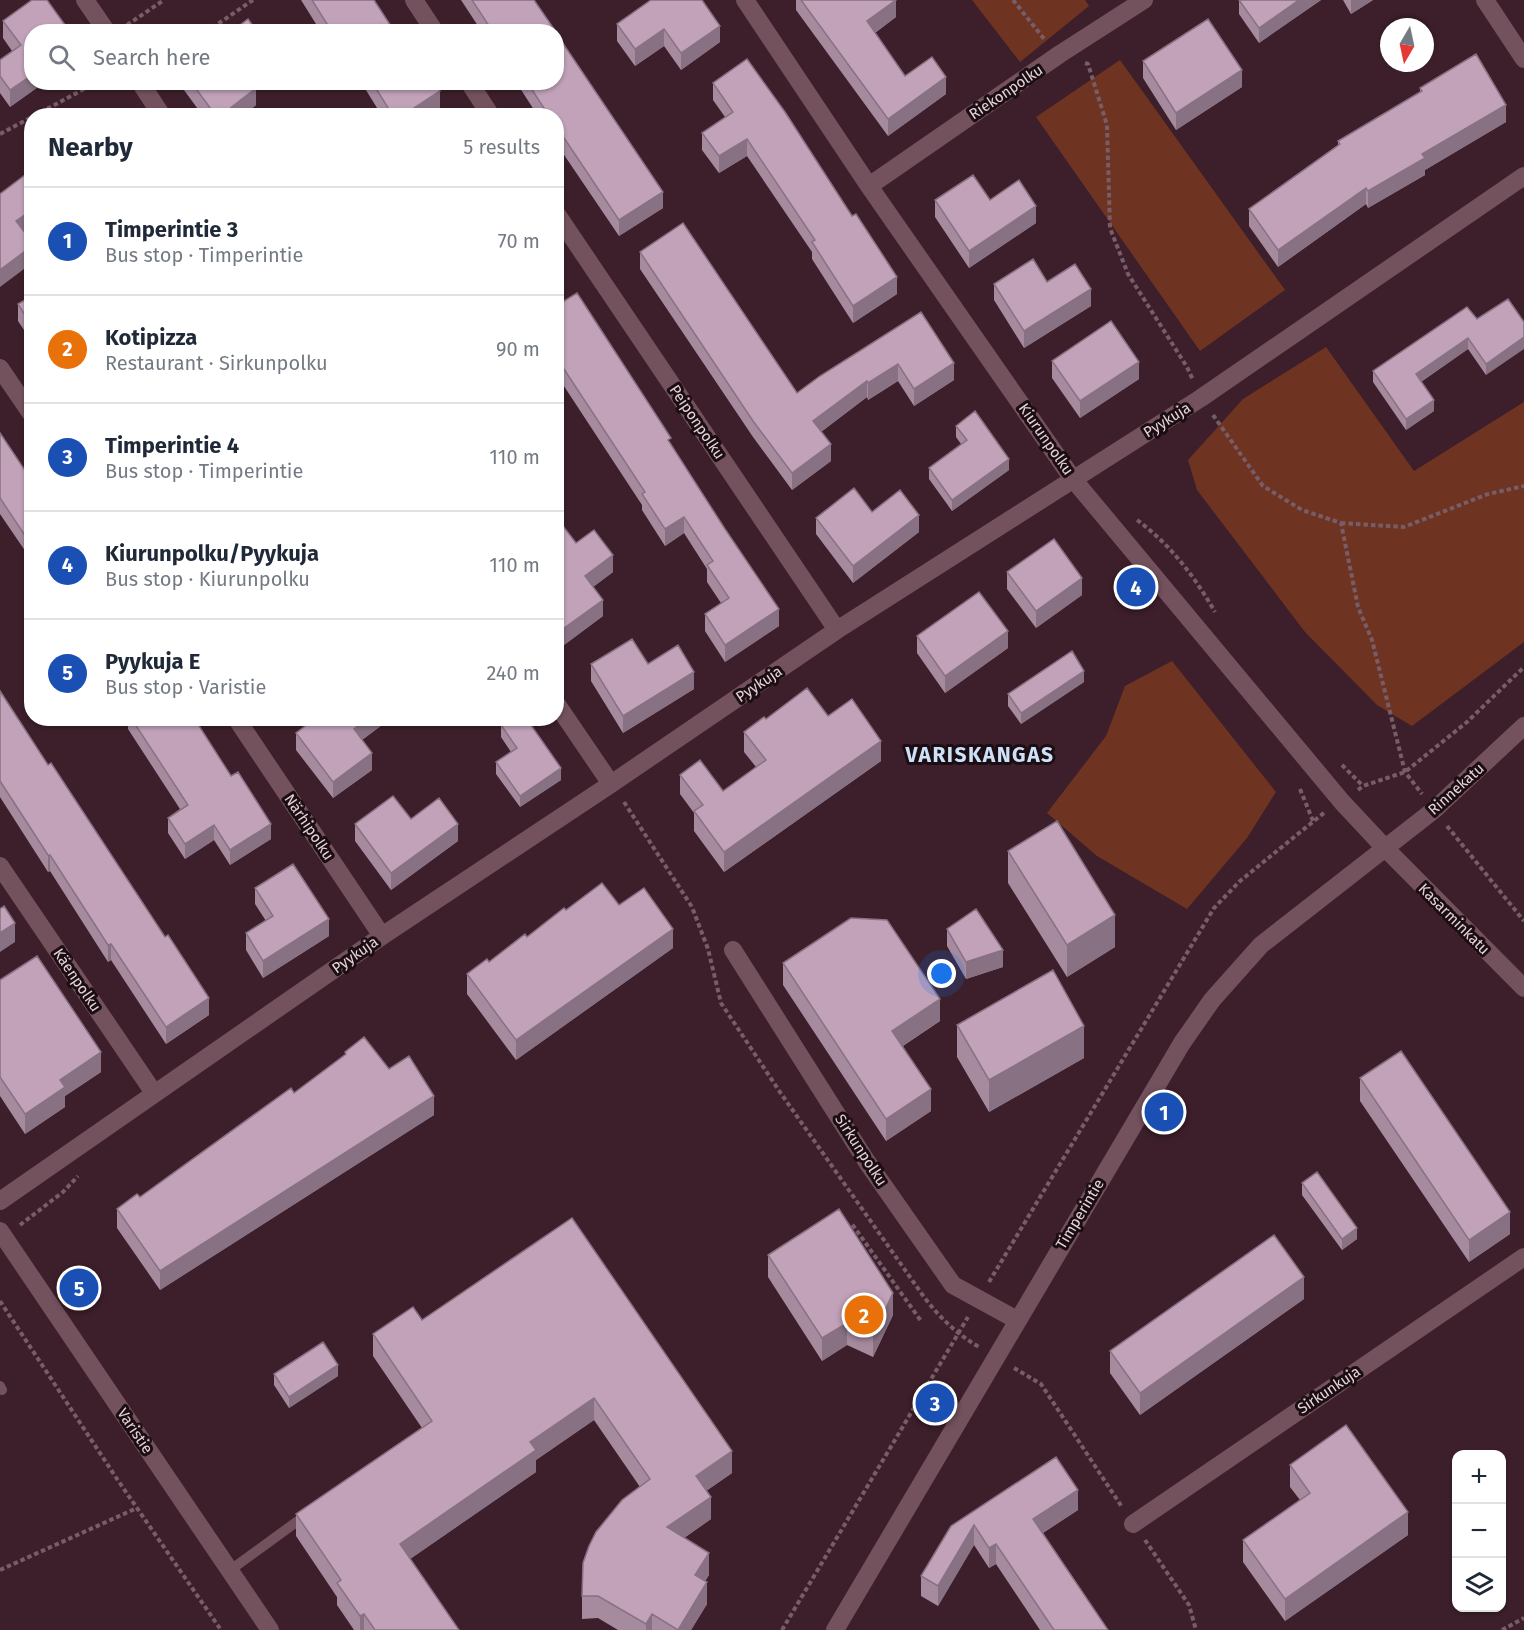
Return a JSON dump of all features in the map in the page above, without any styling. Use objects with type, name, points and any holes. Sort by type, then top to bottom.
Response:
[{"type":"street","points":[[85,0],[101,24]]},
{"type":"street","points":[[414,0],[430,24]]},
{"type":"street","name":"Kiurunpolku","points":[[745,0],[868,186],[1073,479],[1342,802],[1385,848]]},
{"type":"street","name":"Riekonpolku","points":[[868,186],[1060,54],[1144,0]]},
{"type":"street","points":[[1485,0],[1524,59]]},
{"type":"street","points":[[145,90],[157,108]]},
{"type":"street","points":[[474,90],[486,108]]},
{"type":"street","name":"Pyykuja","points":[[0,1201],[382,936],[837,630],[1201,398],[1524,176]]},
{"type":"street","name":"Peiponpolku","points":[[564,225],[837,630]]},
{"type":"street","points":[[0,368],[24,403]]},
{"type":"street","points":[[564,715],[611,784]]},
{"type":"street","name":"Närhipolku","points":[[241,726],[382,936]]},
{"type":"street","name":"Rinnekatu","points":[[1385,848],[1434,810],[1524,726]]},
{"type":"street","name":"Kasarminkatu","points":[[1385,848],[1524,988]]},
{"type":"street","name":"Timperintie","points":[[835,1630],[1182,1043],[1212,1000],[1261,945],[1385,848]]},
{"type":"street","name":"Käenpolku","points":[[0,866],[154,1093]]},
{"type":"street","name":"Sirkunpolku","points":[[734,950],[867,1162],[953,1285],[1017,1320]]},
{"type":"street","name":"Varistie","points":[[0,1231],[270,1630]]},
{"type":"street","name":"Sirkunkuja","points":[[1134,1524],[1524,1257]]},
{"type":"lane","points":[[229,1571],[312,1510]]},
{"type":"path","points":[[129,24],[164,0]]},
{"type":"path","points":[[218,24],[253,0]]},
{"type":"path","points":[[1013,0],[1040,35],[1060,54],[1088,64],[1107,125],[1110,228],[1128,274],[1187,367],[1201,398],[1263,486],[1302,510],[1341,522],[1404,527],[1488,494],[1524,486]]},
{"type":"path","points":[[48,108],[83,90]]},
{"type":"path","points":[[0,134],[24,121]]},
{"type":"path","points":[[1341,522],[1358,606],[1372,640],[1405,772],[1524,921]]},
{"type":"path","points":[[622,799],[692,907],[708,950],[721,1003],[782,1095],[933,1309],[959,1334],[1041,1384],[1189,1605],[1196,1630]]},
{"type":"path","points":[[842,1229],[852,1224],[921,1321]]},
{"type":"path","points":[[0,1301],[221,1630]]},
{"type":"path","points":[[0,1570],[137,1508]]},
{"type":"path","points":[[1502,1630],[1524,1618]]},
{"type":"shaded area","points":[[972,0],[1085,0],[1089,6],[1020,62]]},
{"type":"shaded area","points":[[1120,60],[1285,290],[1200,351],[1036,117]]},
{"type":"shaded area","points":[[1326,347],[1414,471],[1524,402],[1524,642],[1412,726],[1377,705],[1305,632],[1197,490],[1188,460],[1243,399]]},
{"type":"shaded area","points":[[1172,661],[1276,792],[1247,838],[1187,909],[1097,856],[1047,813],[1106,736],[1125,686]]},
{"type":"building","points":[[32,0],[47,0],[64,24],[24,24],[24,80],[10,90],[0,76],[0,60],[21,45],[3,21]]},
{"type":"building","points":[[312,0],[374,0],[389,24],[327,24]]},
{"type":"building","points":[[472,0],[534,0],[550,24],[488,24]]},
{"type":"building","points":[[651,0],[702,0],[720,26],[681,53],[664,29],[635,49],[617,24]]},
{"type":"building","points":[[801,0],[896,0],[867,21],[905,76],[932,57],[946,77],[888,119]]},
{"type":"building","points":[[1239,0],[1299,0],[1259,28]]},
{"type":"building","points":[[248,19],[251,24],[241,24]]},
{"type":"building","points":[[1208,19],[1242,70],[1176,113],[1143,61]]},
{"type":"building","points":[[564,45],[663,192],[619,220],[564,138],[564,108],[544,108],[532,90],[564,90]]},
{"type":"building","points":[[1476,54],[1506,105],[1422,154],[1425,158],[1368,191],[1366,188],[1278,250],[1249,209],[1340,144],[1338,141],[1422,91],[1420,88]]},
{"type":"building","points":[[747,59],[785,112],[852,216],[856,214],[897,277],[853,306],[812,242],[815,240],[747,139],[719,156],[702,133],[733,112],[713,83]]},
{"type":"building","points":[[197,90],[253,90],[230,108],[210,108]]},
{"type":"building","points":[[377,90],[440,91],[414,108],[388,108]]},
{"type":"building","points":[[973,175],[990,200],[1019,180],[1036,206],[969,251],[935,200]]},
{"type":"building","points":[[24,176],[24,216],[16,221],[24,232],[24,252],[0,270],[0,194]]},
{"type":"building","points":[[683,223],[797,393],[921,312],[954,363],[914,389],[898,364],[868,383],[867,381],[813,421],[831,444],[792,473],[753,421],[640,252]]},
{"type":"building","points":[[1033,259],[1047,282],[1075,264],[1091,289],[1024,331],[994,284]]},
{"type":"building","points":[[577,293],[671,438],[668,440],[779,609],[725,645],[705,614],[729,598],[707,565],[713,561],[684,517],[665,529],[642,494],[645,492],[564,369],[564,301]]},
{"type":"building","points":[[1508,299],[1524,322],[1524,337],[1486,364],[1468,338],[1416,374],[1434,400],[1406,419],[1373,371],[1467,307],[1477,319]]},
{"type":"building","points":[[24,301],[24,313],[18,304]]},
{"type":"building","points":[[1111,321],[1139,362],[1080,401],[1052,361]]},
{"type":"building","points":[[975,411],[1009,459],[952,500],[929,468],[967,440],[956,426]]},
{"type":"building","points":[[0,433],[24,469],[24,534],[0,498]]},
{"type":"building","points":[[854,488],[872,512],[900,490],[919,515],[853,566],[816,518]]},
{"type":"building","points":[[564,527],[576,543],[594,530],[613,555],[585,576],[603,600],[564,628]]},
{"type":"building","points":[[1054,539],[1082,578],[1036,611],[1007,572]]},
{"type":"building","points":[[979,592],[1008,631],[945,676],[917,636]]},
{"type":"building","points":[[632,639],[648,664],[678,645],[694,672],[623,716],[591,664]]},
{"type":"building","points":[[1072,651],[1084,671],[1021,713],[1008,694]]},
{"type":"building","points":[[807,688],[828,716],[852,699],[881,741],[724,852],[694,811],[703,805],[680,775],[700,760],[723,791],[766,760],[744,732],[764,717],[766,719]]},
{"type":"building","points":[[0,691],[48,765],[51,763],[165,937],[168,935],[209,998],[166,1027],[111,944],[108,945],[0,781]]},
{"type":"building","points":[[136,726],[199,726],[231,776],[238,772],[271,824],[230,850],[214,825],[185,844],[168,818],[188,805]]},
{"type":"building","points":[[305,726],[358,726],[354,729],[372,753],[333,782],[296,733]]},
{"type":"building","points":[[502,726],[532,726],[561,768],[520,796],[496,762],[517,748]]},
{"type":"building","points":[[393,796],[411,819],[439,798],[458,824],[391,873],[355,824]]},
{"type":"building","points":[[1057,821],[1115,915],[1067,945],[1008,851]]},
{"type":"building","points":[[293,864],[329,919],[263,961],[246,933],[273,916],[255,888]]},
{"type":"building","points":[[602,883],[619,905],[644,888],[673,929],[516,1040],[467,974],[487,959],[489,962],[525,934],[527,937],[564,908],[566,910]]},
{"type":"building","points":[[4,906],[15,923],[0,933],[0,909]]},
{"type":"building","points":[[976,909],[1003,950],[966,962],[947,929]]},
{"type":"building","points":[[851,918],[887,920],[940,999],[892,1031],[931,1089],[886,1119],[783,963]]},
{"type":"building","points":[[37,956],[101,1052],[60,1080],[65,1087],[25,1114],[0,1077],[0,980]]},
{"type":"building","points":[[1053,970],[1084,1026],[989,1080],[957,1025]]},
{"type":"building","points":[[364,1037],[389,1069],[409,1056],[434,1096],[160,1271],[117,1209],[137,1194],[140,1197],[291,1088],[294,1093],[346,1054],[345,1052]]},
{"type":"building","points":[[1401,1051],[1510,1212],[1469,1240],[1360,1078]]},
{"type":"building","points":[[1317,1172],[1357,1228],[1342,1239],[1302,1183]]},
{"type":"building","points":[[839,1209],[893,1293],[873,1335],[847,1323],[822,1338],[768,1255]]},
{"type":"building","points":[[572,1218],[732,1451],[696,1476],[711,1497],[667,1527],[709,1553],[695,1575],[707,1582],[678,1630],[652,1614],[646,1624],[598,1596],[582,1596],[583,1563],[596,1532],[622,1500],[650,1479],[594,1398],[530,1442],[536,1450],[400,1544],[459,1630],[375,1630],[364,1614],[360,1616],[337,1583],[341,1580],[296,1514],[432,1421],[373,1334],[413,1307],[422,1320]]},
{"type":"building","points":[[1274,1235],[1304,1277],[1140,1393],[1110,1351]]},
{"type":"building","points":[[323,1342],[338,1365],[289,1397],[274,1374]]},
{"type":"building","points":[[1346,1425],[1408,1512],[1285,1599],[1243,1540],[1310,1493],[1290,1465]]},
{"type":"building","points":[[1056,1457],[1078,1490],[1033,1519],[1108,1630],[1054,1630],[996,1544],[989,1548],[974,1525],[938,1586],[921,1576],[951,1526]]},
{"type":"place","name":"Kiurunpolku/Pyykuja","points":[[1136,587]]},
{"type":"place","name":"Timperintie 3","points":[[1164,1112]]},
{"type":"place","name":"Pyykuja E","points":[[79,1288]]},
{"type":"place","name":"Kotipizza","points":[[864,1315]]},
{"type":"place","name":"Timperintie 4","points":[[935,1403]]},
{"type":"district","name":"VARISKANGAS","points":[[980,755]]}]
